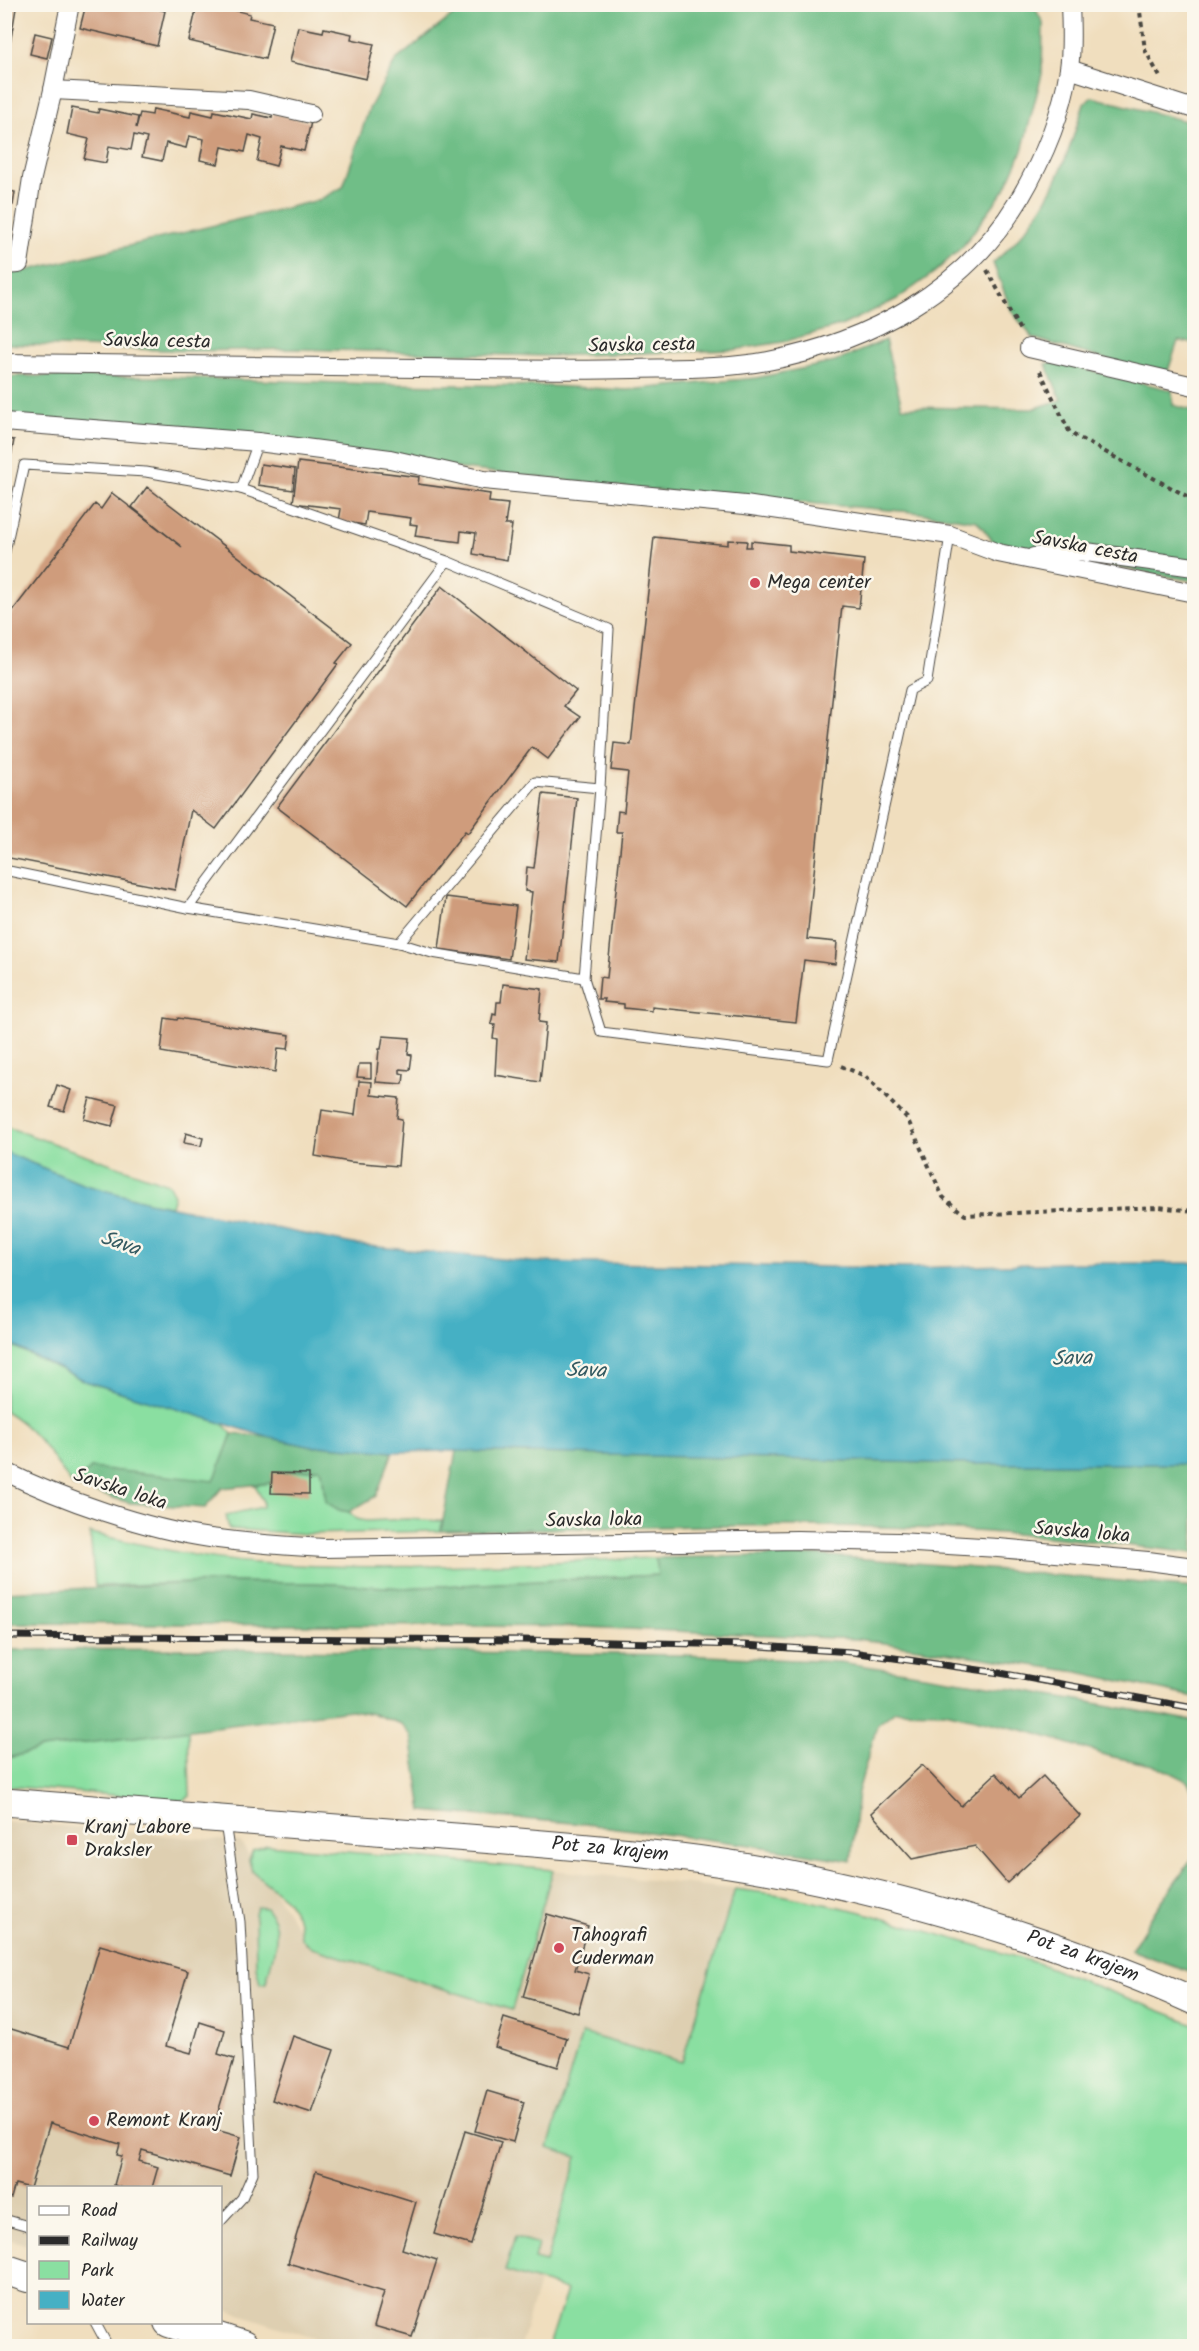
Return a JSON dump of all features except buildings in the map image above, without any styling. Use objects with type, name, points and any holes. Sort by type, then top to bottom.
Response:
[{"type":"main road","points":[[4,2269],[27,2277]]},
{"type":"main road","points":[[175,2324],[243,2346]]},
{"type":"street","points":[[4,265],[19,264],[32,178],[70,4]]},
{"type":"street","name":"Savska cesta","points":[[4,363],[595,370],[705,368],[766,361],[812,350],[869,330],[907,311],[941,288],[978,254],[1009,216],[1034,174],[1054,124],[1069,69],[1070,4]]},
{"type":"street","points":[[1069,69],[1186,106]]},
{"type":"street","points":[[53,90],[249,100],[311,114]]},
{"type":"street","points":[[1029,348],[1194,386]]},
{"type":"street","name":"Savska cesta","points":[[4,422],[258,442],[390,459],[484,480],[745,505],[950,536],[1023,559],[1194,593]]},
{"type":"street","points":[[1023,559],[1079,551],[1194,567]]},
{"type":"street","name":"Savska loka","points":[[4,1471],[134,1521],[208,1538],[274,1545],[324,1548],[797,1540],[887,1541],[1148,1561],[1194,1568]]},
{"type":"street","name":"Pot za krajem","points":[[4,1802],[681,1857],[790,1875],[869,1891],[949,1912],[1062,1949],[1194,2001]]},
{"type":"lane","points":[[241,489],[258,442]]},
{"type":"lane","points":[[4,556],[24,465],[146,472],[241,489],[447,561],[609,629],[600,788],[584,978],[601,1032],[828,1060],[910,690],[927,681],[950,536]]},
{"type":"lane","points":[[188,908],[447,561]]},
{"type":"lane","points":[[399,944],[535,782],[600,788]]},
{"type":"lane","points":[[4,870],[188,908],[399,944],[432,953],[584,978]]},
{"type":"lane","points":[[222,2221],[242,2198],[253,2173],[240,1922],[224,1820]]},
{"type":"lane","points":[[4,2219],[27,2226]]},
{"type":"lane","points":[[96,2324],[108,2346]]},
{"type":"path","points":[[1139,4],[1145,50],[1186,106]]},
{"type":"path","points":[[1060,414],[1071,433],[1194,500]]},
{"type":"path","points":[[828,1060],[865,1076],[907,1118],[942,1197],[965,1215],[1159,1207],[1194,1211]]},
{"type":"shaded area","points":[[4,1821],[240,1842],[312,1948],[512,2010],[553,1870],[735,1889],[682,2062],[582,2033],[586,2128],[520,2346],[337,2346],[222,2308],[222,2186],[27,2186],[27,2245],[5,2238]]},
{"type":"green space","points":[[1033,4],[1043,23],[1042,74],[1022,151],[1005,189],[963,246],[935,272],[897,299],[843,325],[783,342],[733,350],[548,356],[297,349],[188,351],[5,344],[5,271],[29,270],[319,200],[343,187],[369,109],[396,60],[466,5]]},
{"type":"green space","points":[[1092,97],[1194,123],[1194,343],[1178,341],[1166,377],[1033,338],[1012,312],[993,263],[1028,227],[1041,209],[1060,171],[1084,104]]},
{"type":"green space","points":[[885,340],[902,407],[1032,409],[1061,400],[1046,364],[1055,362],[1172,390],[1173,405],[1194,411],[1194,581],[996,545],[977,521],[913,512],[640,489],[5,417],[5,385],[13,376],[162,377],[374,384],[551,386],[627,390],[756,378],[835,362]]},
{"type":"green space","points":[[4,1126],[168,1184],[174,1195],[171,1206],[82,1184],[5,1152]]},
{"type":"green space","points":[[4,1342],[85,1381],[222,1423],[232,1434],[214,1482],[91,1468],[73,1486],[35,1435],[5,1411]]},
{"type":"green space","points":[[232,1434],[267,1437],[313,1447],[329,1446],[393,1452],[376,1496],[349,1512],[339,1510],[326,1502],[322,1471],[319,1468],[273,1474],[271,1483],[222,1488],[205,1508],[130,1503],[73,1486],[91,1468],[214,1481]]},
{"type":"green space","points":[[456,1451],[971,1464],[1194,1464],[1194,1553],[1001,1533],[875,1527],[689,1526],[441,1531]]},
{"type":"green space","points":[[319,1468],[322,1471],[324,1492],[339,1510],[349,1512],[357,1519],[366,1521],[407,1519],[442,1521],[441,1531],[306,1534],[229,1529],[226,1515],[263,1507],[263,1501],[255,1485],[271,1483],[273,1474]]},
{"type":"green space","points":[[90,1533],[193,1555],[256,1563],[356,1567],[656,1558],[658,1575],[403,1588],[315,1583],[219,1582],[95,1586]]},
{"type":"green space","points":[[818,1555],[1194,1588],[1194,1697],[1078,1672],[857,1639],[583,1627],[5,1623],[5,1592],[219,1582],[315,1583],[403,1588],[658,1575],[656,1558]]},
{"type":"green space","points":[[203,1649],[684,1655],[840,1662],[1033,1692],[1194,1721],[1194,1793],[1187,1781],[1157,1766],[1109,1756],[1031,1732],[945,1712],[895,1711],[877,1725],[858,1792],[851,1861],[751,1845],[585,1824],[422,1811],[411,1735],[401,1724],[374,1714],[351,1710],[40,1749],[5,1759],[5,1650]]},
{"type":"green space","points":[[188,1729],[190,1796],[183,1801],[5,1786],[5,1759],[40,1749]]},
{"type":"green space","points":[[267,1845],[553,1870],[512,2010],[312,1948],[301,1938],[299,1921],[287,1900],[252,1871],[249,1860],[253,1850]]},
{"type":"green space","points":[[1194,1856],[1194,1973],[1131,1950]]},
{"type":"green space","points":[[735,1889],[781,1895],[858,1911],[1040,1964],[1194,2024],[1194,2346],[549,2346],[567,2290],[505,2271],[515,2237],[538,2244],[534,2259],[546,2262],[577,2157],[548,2148],[582,2033],[682,2062]]},
{"type":"green space","points":[[257,1907],[266,1908],[275,1925],[276,1935],[266,1983],[260,1984],[256,1967],[255,1913]]},
{"type":"water","name":"Sava","points":[[5,1152],[82,1184],[148,1202],[358,1245],[532,1262],[910,1268],[1063,1263],[1194,1263],[1194,1464],[971,1464],[456,1451],[393,1452],[329,1446],[313,1447],[267,1437],[85,1381],[5,1342]]},
{"type":"railway","points":[[4,1636],[522,1640],[744,1645],[852,1652],[1000,1673],[1194,1708]]},
{"type":"place","name":"Mega center","points":[[755,583]]},
{"type":"place","name":"Kranj Labore Draksler","points":[[72,1840]]},
{"type":"place","name":"Tahografi Cuderman","points":[[559,1948]]},
{"type":"place","name":"Remont Kranj","points":[[94,2121]]}]
